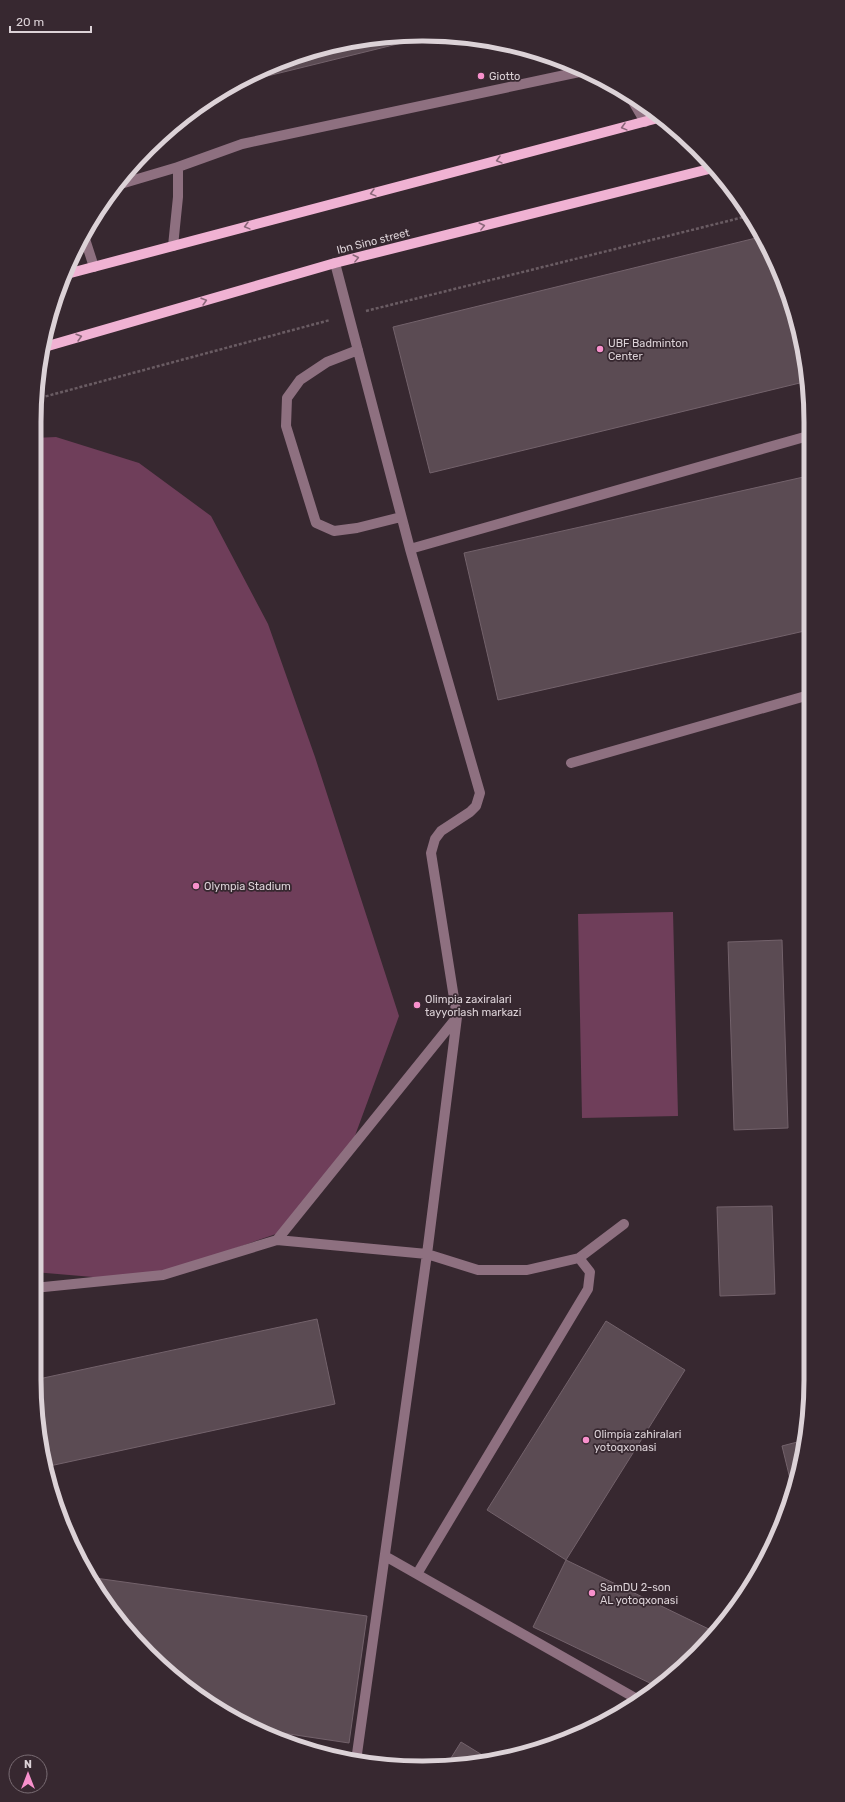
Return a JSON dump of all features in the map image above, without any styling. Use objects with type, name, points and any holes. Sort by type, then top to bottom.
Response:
[{"type":"main road","points":[[72,273],[654,119]]},
{"type":"main road","name":"Ibn Sino street","points":[[49,346],[335,263],[707,169]]},
{"type":"street","points":[[127,182],[178,167],[242,144],[575,73]]},
{"type":"street","points":[[636,106],[645,122]]},
{"type":"street","points":[[173,246],[178,197],[178,167]]},
{"type":"street","points":[[86,243],[94,267]]},
{"type":"street","points":[[335,263],[401,517],[480,793],[476,806],[470,812],[441,831],[435,839],[431,853],[457,1017],[427,1254],[357,1755]]},
{"type":"street","points":[[358,350],[327,362],[300,380],[287,398],[286,426],[316,523],[334,531],[357,528],[401,517]]},
{"type":"street","points":[[410,549],[804,437]]},
{"type":"street","points":[[571,763],[804,696]]},
{"type":"street","points":[[276,1240],[457,1017]]},
{"type":"street","points":[[41,1287],[163,1275],[276,1240],[427,1254],[478,1270],[528,1270],[579,1258],[624,1224]]},
{"type":"street","points":[[417,1574],[588,1288],[590,1272],[579,1258]]},
{"type":"street","points":[[385,1556],[633,1698]]},
{"type":"path","points":[[42,397],[349,315],[744,217]]},
{"type":"shaded area","name":"Olympia Stadium","points":[[56,437],[139,463],[211,516],[268,624],[315,757],[399,1016],[349,1152],[276,1234],[140,1281],[41,1273],[41,438]]},
{"type":"shaded area","points":[[673,912],[678,1116],[582,1118],[578,914]]},
{"type":"building","points":[[407,42],[258,78],[300,61],[348,48],[373,44]]},
{"type":"building","name":"UBF Badminton Center","points":[[756,238],[765,254],[784,300],[797,348],[802,383],[430,473],[393,327]]},
{"type":"building","points":[[804,477],[804,631],[498,700],[464,553]]},
{"type":"building","points":[[782,940],[788,1128],[734,1130],[728,942]]},
{"type":"building","points":[[772,1206],[775,1294],[720,1296],[717,1207]]},
{"type":"building","points":[[317,1319],[335,1404],[51,1466],[44,1429],[41,1378]]},
{"type":"building","name":"Olimpia zahiralari yotoqxonasi","points":[[606,1321],[685,1370],[566,1560],[487,1510]]},
{"type":"building","points":[[799,1442],[790,1480],[782,1446]]},
{"type":"building","name":"SamDU 2-son AL yotoqxonasi","points":[[566,1560],[710,1630],[674,1666],[652,1684],[533,1627]]},
{"type":"building","points":[[97,1578],[367,1616],[349,1743],[278,1732],[254,1722],[211,1697],[190,1682],[153,1649],[120,1612]]},
{"type":"building","points":[[461,1742],[484,1756],[472,1758],[450,1760]]},
{"type":"place","name":"Giotto","points":[[481,76]]},
{"type":"place","name":"UBF Badminton Center","points":[[600,349]]},
{"type":"place","name":"Olympia Stadium","points":[[196,886]]},
{"type":"place","name":"Olimpia zaxiralari tayyorlash markazi","points":[[417,1005]]},
{"type":"place","name":"Olimpia zahiralari yotoqxonasi","points":[[586,1440]]},
{"type":"place","name":"SamDU 2-son AL yotoqxonasi","points":[[592,1593]]}]
